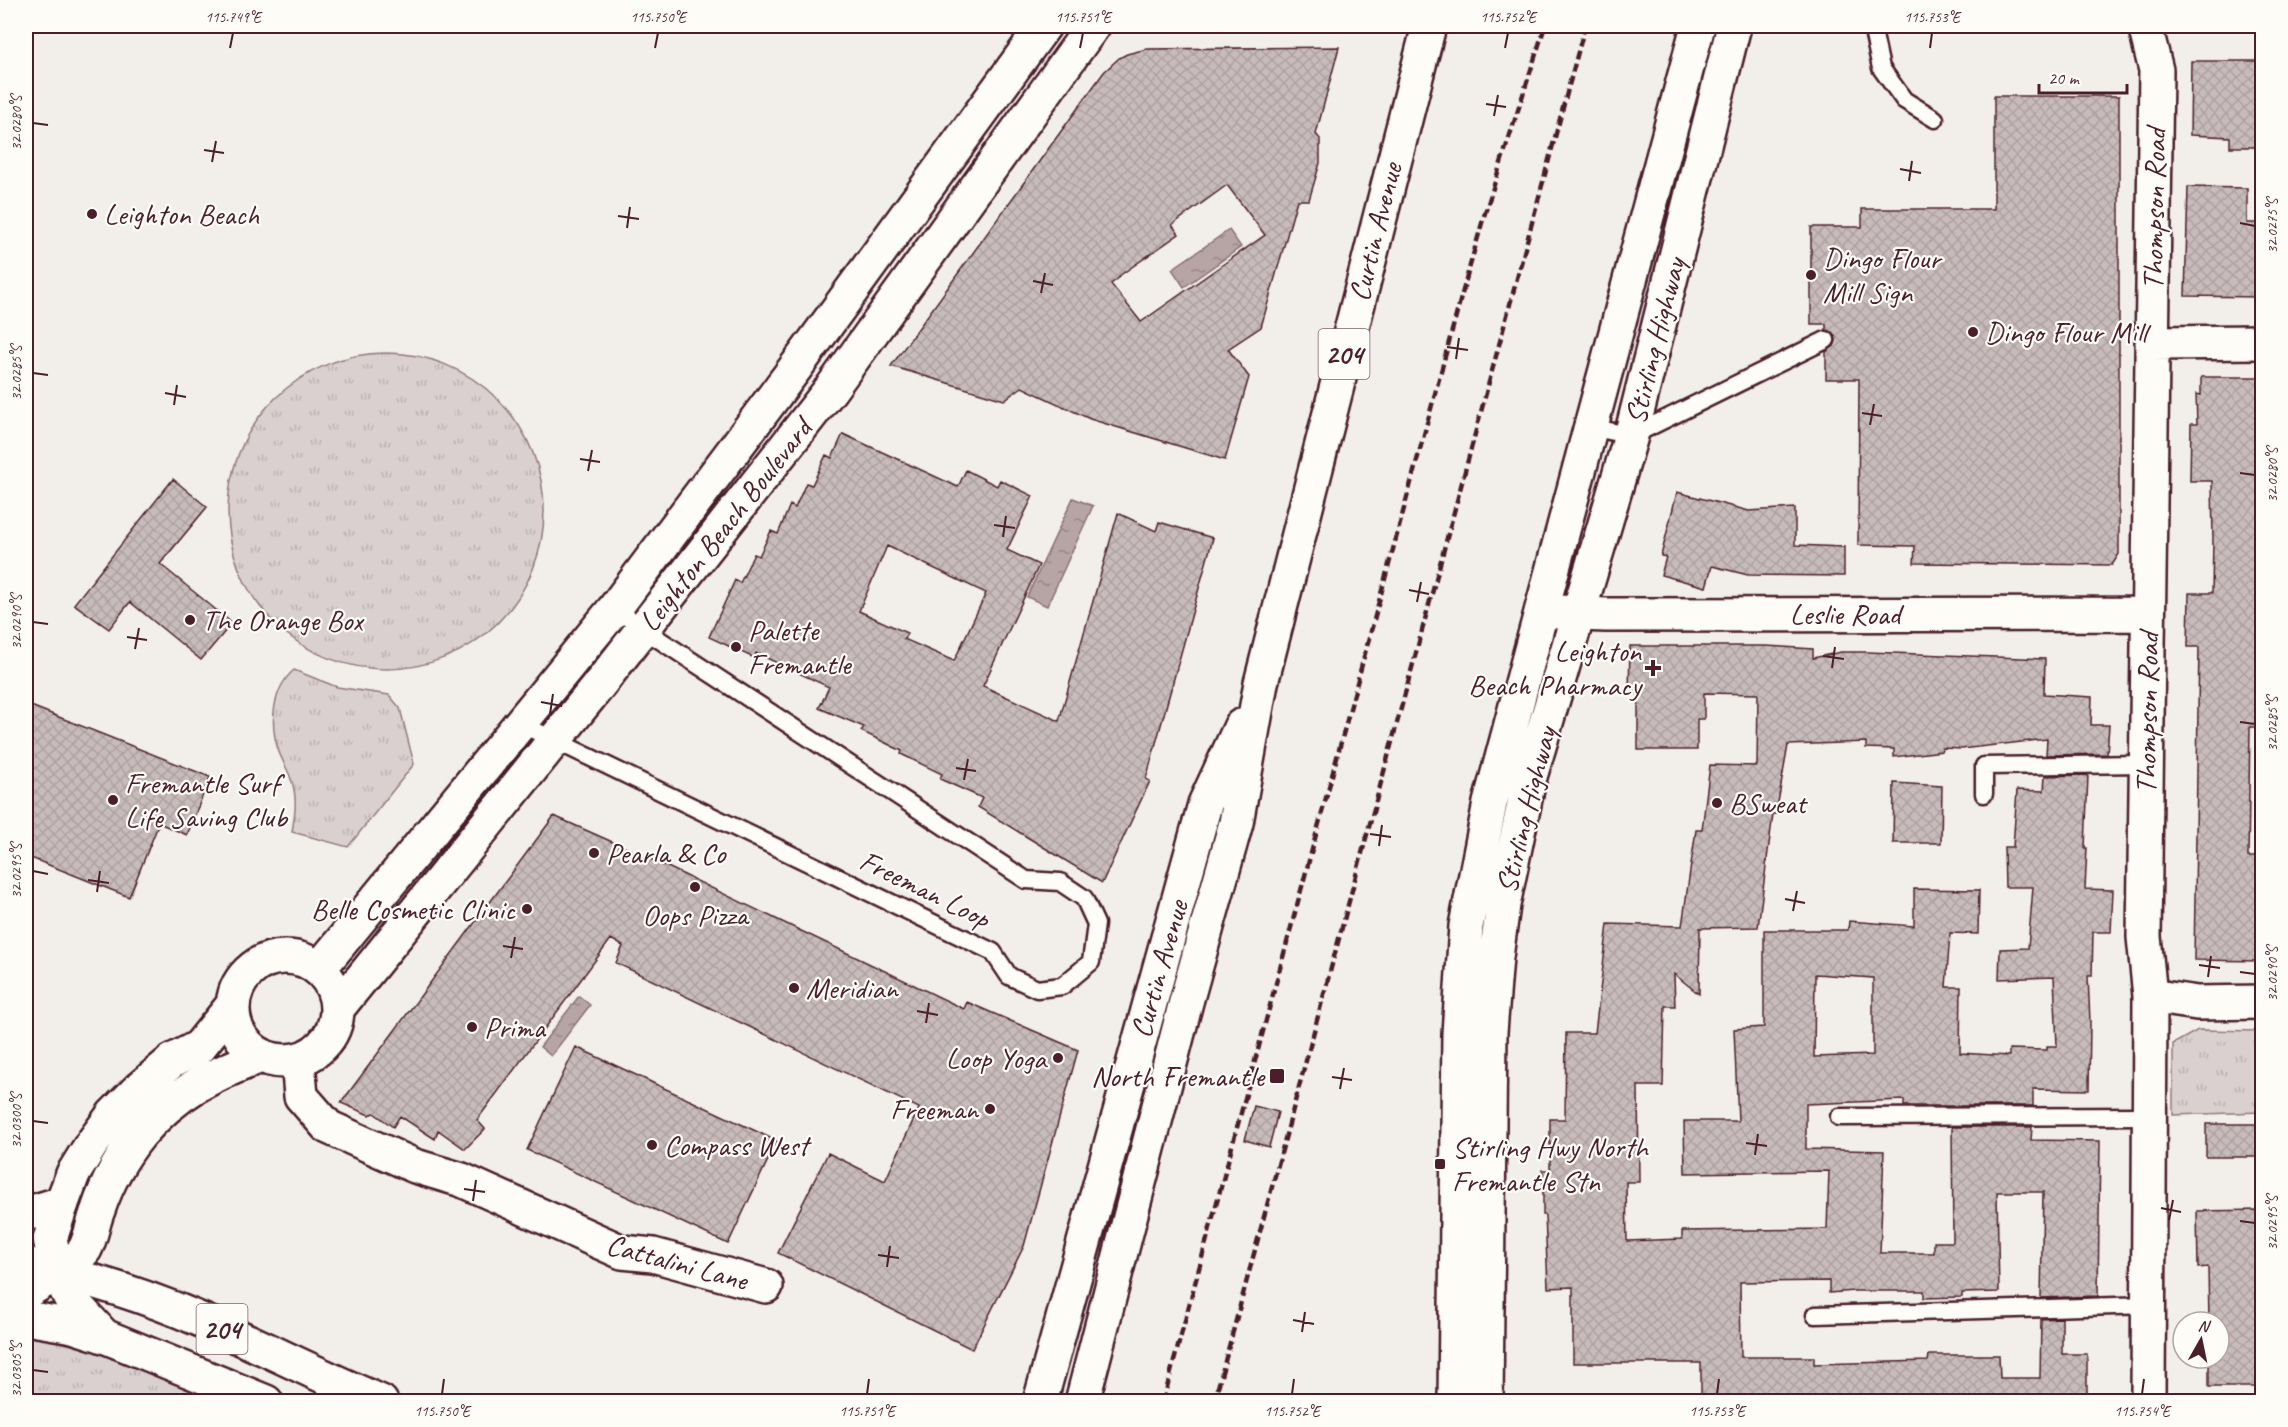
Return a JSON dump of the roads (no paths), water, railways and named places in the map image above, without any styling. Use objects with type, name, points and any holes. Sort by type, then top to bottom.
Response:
[{"type":"main road","name":"Leighton Beach Boulevard","points":[[320,969],[615,608],[796,367],[1044,26]]},
{"type":"main road","name":"Leighton Beach Boulevard","points":[[337,1009],[643,629],[831,389],[1093,26]]},
{"type":"main road","name":"Curtin Avenue","points":[[1082,1401],[1186,1002],[1236,823],[1260,683],[1429,26]]},
{"type":"main road","name":"Stirling Highway","points":[[1455,1401],[1459,1046],[1466,926],[1490,803],[1698,26]]},
{"type":"main road","name":"Stirling Highway","points":[[1486,1401],[1489,1097],[1496,957],[1503,905],[1527,788],[1631,436],[1734,26]]},
{"type":"main road","name":"Thompson Road","points":[[2145,26],[2156,70],[2144,937],[2150,996],[2148,1401]]},
{"type":"main road","points":[[2152,343],[2262,342]]},
{"type":"main road","name":"Leslie Road","points":[[1542,610],[1579,614],[2148,614]]},
{"type":"main road","name":"Curtin Avenue","points":[[1040,1401],[1205,804],[1260,683]]},
{"type":"main road","points":[[104,1336],[72,1300],[57,1271],[50,1239],[73,1174],[91,1145],[113,1116],[140,1088],[172,1061],[199,1047],[232,1006],[241,981],[262,962],[279,957],[306,962],[320,969],[333,989],[337,1009],[336,1023],[327,1040],[315,1052],[298,1059],[280,1061],[261,1056],[245,1043],[236,1027],[232,1006]]},
{"type":"main road","points":[[2150,996],[2197,1003],[2262,1002]]},
{"type":"main road","points":[[26,1291],[36,1287],[84,1251],[104,1192],[115,1172],[139,1136],[163,1109],[189,1089],[219,1072],[261,1056]]},
{"type":"main road","name":"Cattalini Lane","points":[[298,1059],[301,1096],[328,1127],[415,1166],[462,1180],[622,1252],[653,1255],[766,1286]]},
{"type":"main road","points":[[26,1214],[62,1203]]},
{"type":"main road","name":"204","points":[[26,1264],[116,1289],[199,1318],[381,1401]]},
{"type":"main road","name":"204","points":[[26,1318],[73,1326],[104,1336],[267,1401]]},
{"type":"lane","points":[[1872,26],[1881,68],[1904,100],[1935,119]]},
{"type":"lane","points":[[1592,427],[1631,436],[1826,340]]},
{"type":"lane","name":"Freeman Loop","points":[[519,723],[993,952],[1009,976],[1037,989],[1062,986],[1091,962],[1096,924],[1084,898],[1060,882],[1026,880],[643,629],[615,608]]},
{"type":"lane","points":[[1984,794],[1984,766],[2146,764]]},
{"type":"lane","points":[[1839,1117],[2150,1116]]},
{"type":"lane","points":[[1815,1315],[2149,1305]]},
{"type":"water","points":[[1229,230],[1241,247],[1184,287],[1172,269]]},
{"type":"water","points":[[1073,498],[1093,506],[1047,606],[1027,597]]},
{"type":"water","points":[[579,996],[590,1005],[551,1056],[540,1047]]},
{"type":"railway","points":[[1163,1402],[1460,301],[1484,216],[1545,26]]},
{"type":"railway","points":[[1214,1402],[1585,26]]},
{"type":"place","name":"Leighton Beach","points":[[92,214]]},
{"type":"place","name":"Dingo Flour Mill Sign","points":[[1811,275]]},
{"type":"place","name":"Dingo Flour Mill","points":[[1973,332]]},
{"type":"place","name":"The Orange Box","points":[[190,620]]},
{"type":"place","name":"Palette Fremantle","points":[[736,647]]},
{"type":"place","name":"Leighton Beach Pharmacy","points":[[1653,668]]},
{"type":"place","name":"Fremantle Surf Life Saving Club","points":[[113,800]]},
{"type":"place","name":"BSweat","points":[[1717,803]]},
{"type":"place","name":"Pearla & Co","points":[[594,853]]},
{"type":"place","name":"Oops Pizza","points":[[695,887]]},
{"type":"place","name":"Belle Cosmetic Clinic","points":[[527,909]]},
{"type":"place","name":"Meridian","points":[[794,988]]},
{"type":"place","name":"Prima","points":[[472,1027]]},
{"type":"place","name":"Loop Yoga","points":[[1058,1058]]},
{"type":"place","name":"North Fremantle","points":[[1277,1076]]},
{"type":"place","name":"Freeman","points":[[990,1109]]},
{"type":"place","name":"Compass West","points":[[652,1145]]},
{"type":"place","name":"Stirling Hwy North Fremantle Stn","points":[[1440,1164]]}]
